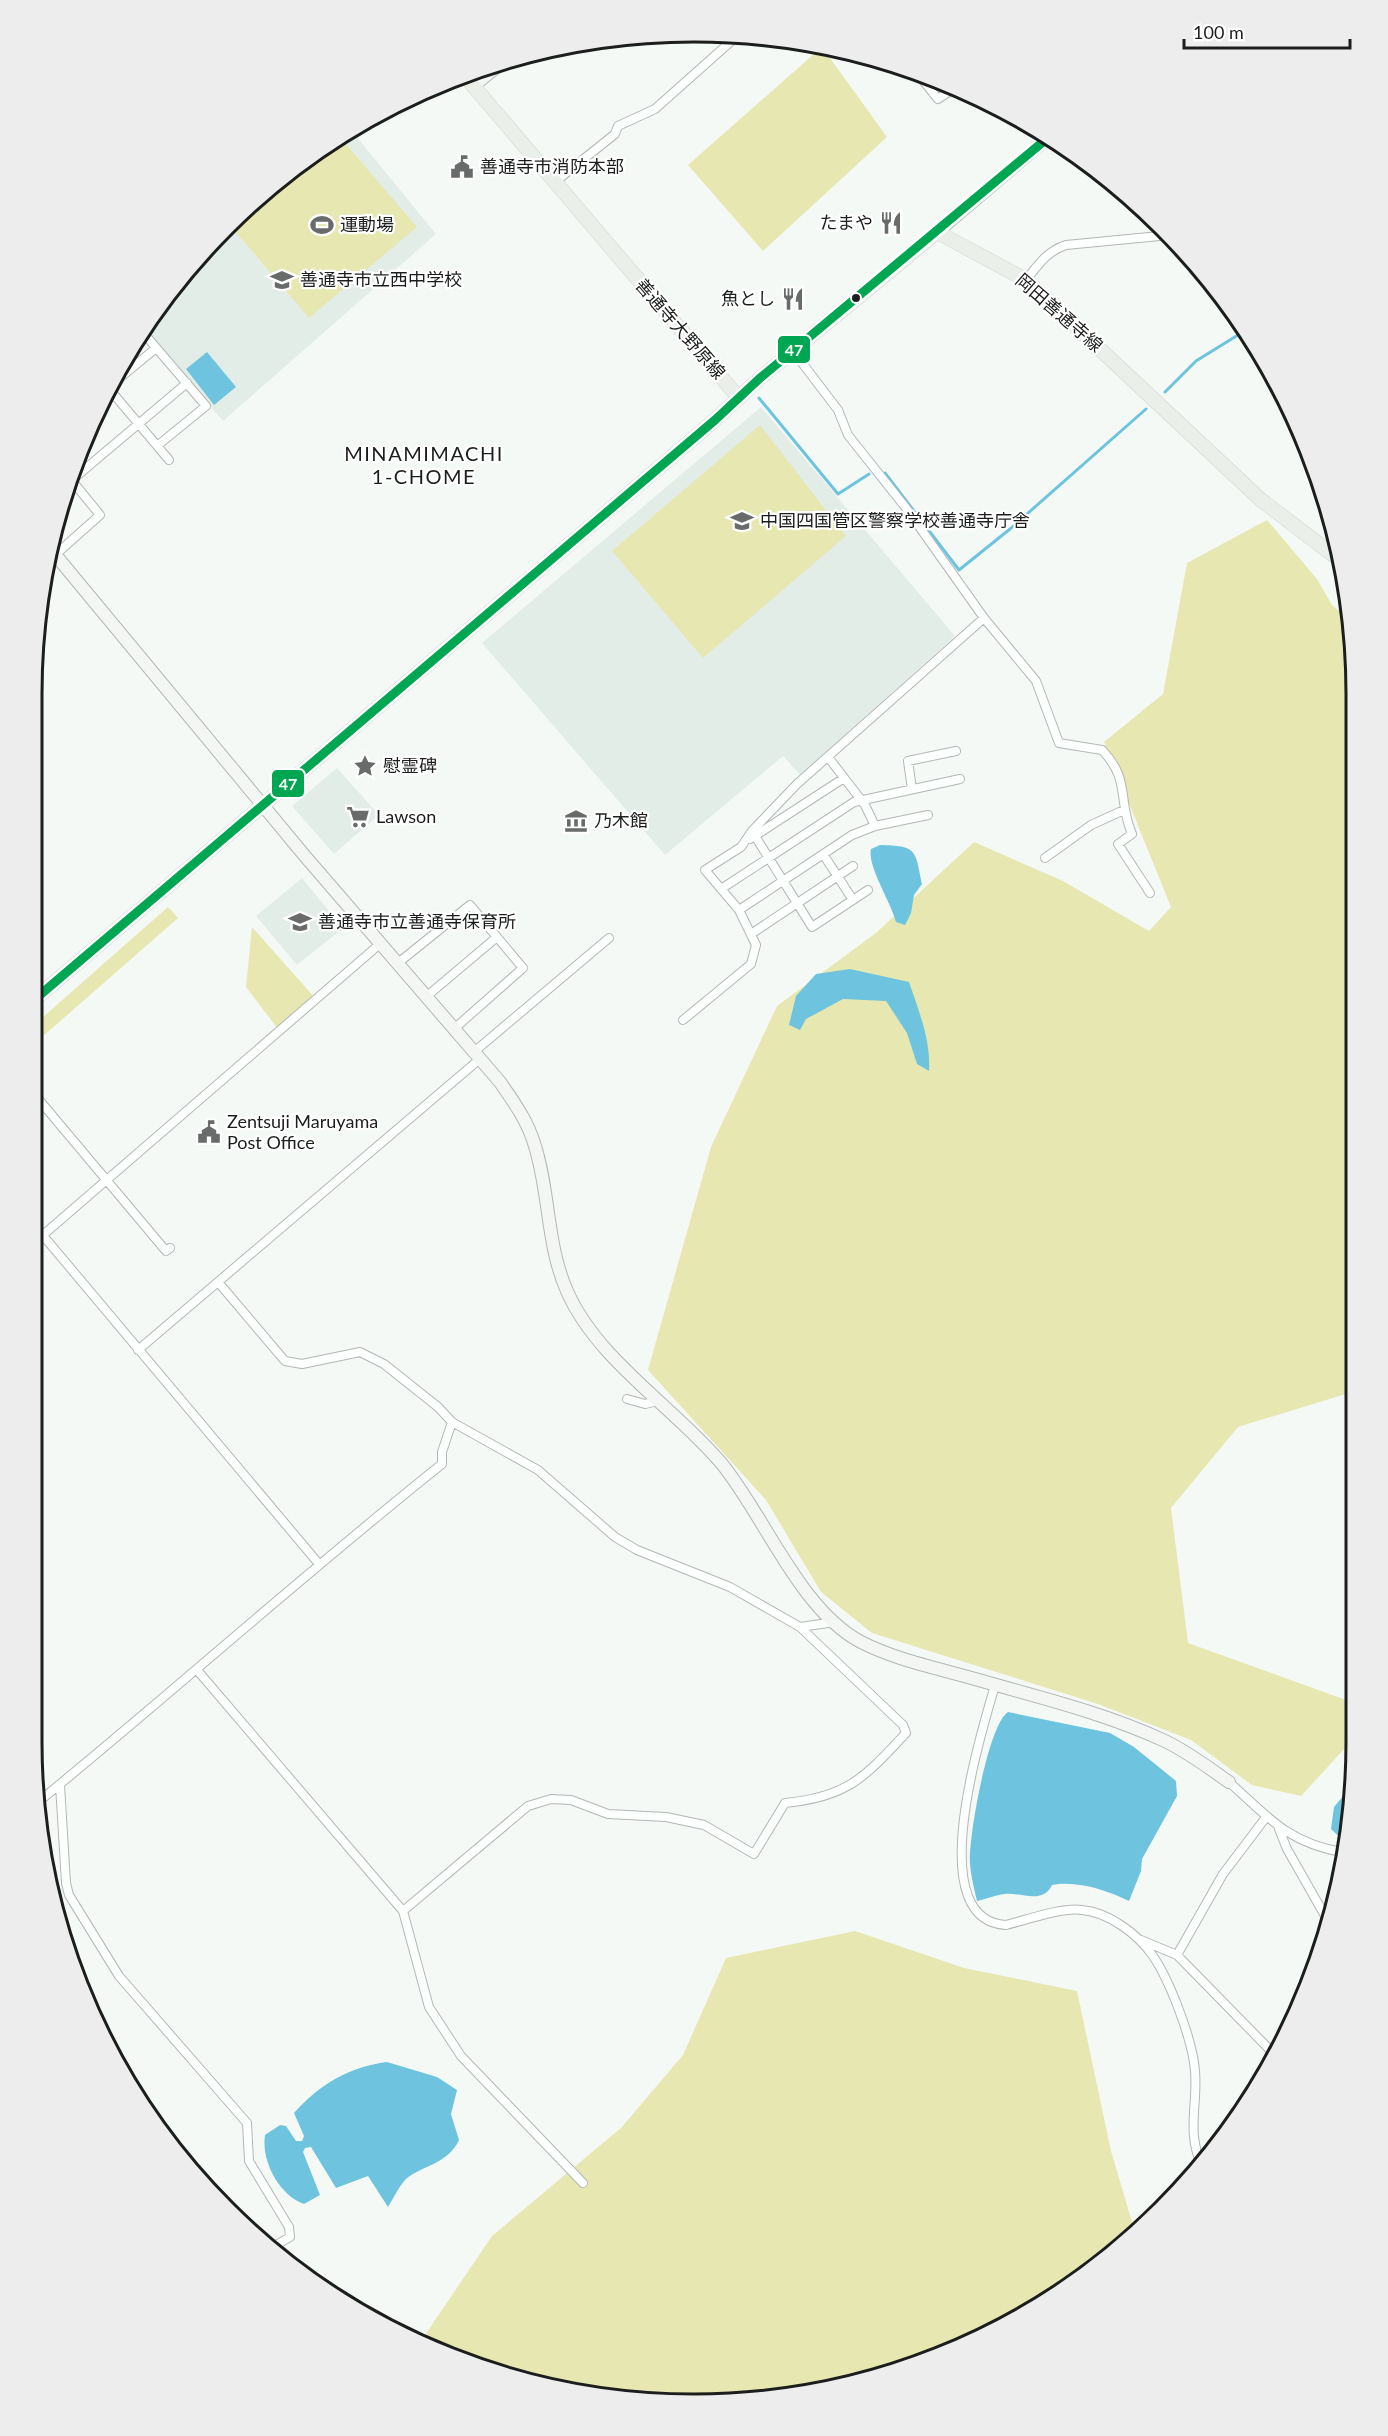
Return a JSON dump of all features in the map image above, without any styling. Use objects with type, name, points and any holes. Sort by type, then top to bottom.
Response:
[{"type":"main road","name":"善通寺大野原線","points":[[470,82],[739,398]]},
{"type":"main road","name":"岡田善通寺線","points":[[937,232],[1026,280],[1261,500],[1330,552]]},
{"type":"main road","points":[[42,993],[793,351],[937,232]]},
{"type":"street","points":[[555,183],[615,134],[618,126],[655,109],[729,43]]},
{"type":"street","points":[[473,86],[484,77]]},
{"type":"street","points":[[927,86],[938,99],[947,93]]},
{"type":"street","points":[[937,232],[1042,143]]},
{"type":"street","points":[[1026,280],[1054,249],[1066,245],[1158,236]]},
{"type":"street","points":[[148,338],[206,406],[157,446]]},
{"type":"street","points":[[127,372],[156,348]]},
{"type":"street","points":[[793,351],[838,410],[848,435],[913,517],[984,618],[1036,681],[1059,743],[1102,750],[1119,770],[1123,784],[1124,810],[1132,834],[1118,844],[1150,893]]},
{"type":"street","points":[[83,468],[140,424],[187,383]]},
{"type":"street","points":[[115,395],[169,460]]},
{"type":"street","points":[[59,549],[100,515],[76,486]]},
{"type":"street","points":[[57,557],[381,944],[478,1054],[522,1114],[534,1141],[541,1167],[555,1256],[566,1290],[587,1325],[658,1401],[720,1462],[749,1501],[784,1560],[809,1594],[835,1622],[860,1642],[906,1659],[1065,1705],[1167,1742],[1229,1782],[1279,1829],[1299,1841],[1336,1850]]},
{"type":"street","points":[[745,842],[797,784],[984,618]]},
{"type":"street","points":[[912,789],[908,761],[956,752]]},
{"type":"street","points":[[828,757],[861,800],[875,826]]},
{"type":"street","points":[[683,1020],[751,964],[756,945],[739,910],[705,870],[844,778]]},
{"type":"street","points":[[721,889],[854,802],[960,779]]},
{"type":"street","points":[[1045,858],[1091,825],[1124,810]]},
{"type":"street","points":[[739,910],[852,836],[875,826],[928,814]]},
{"type":"street","points":[[755,836],[785,880],[812,927],[868,890]]},
{"type":"street","points":[[823,854],[853,900]]},
{"type":"street","points":[[751,934],[853,866]]},
{"type":"street","points":[[398,963],[470,905],[523,968],[455,1028]]},
{"type":"street","points":[[427,996],[497,937]]},
{"type":"street","points":[[138,1350],[609,938]]},
{"type":"street","points":[[319,1564],[43,1235],[381,944]]},
{"type":"street","points":[[42,1104],[166,1251],[170,1248]]},
{"type":"street","points":[[218,1282],[285,1361],[302,1364],[360,1352],[384,1364],[438,1407],[452,1422],[538,1470],[615,1537],[637,1550],[730,1587],[800,1627],[903,1725],[906,1733],[868,1773],[839,1792],[812,1800],[785,1803],[754,1854],[704,1824],[666,1817],[630,1818],[608,1814],[571,1800],[551,1798],[528,1806],[403,1911]]},
{"type":"street","points":[[627,1399],[645,1404],[658,1401]]},
{"type":"street","points":[[44,1797],[197,1670],[319,1564],[442,1464],[442,1452],[452,1422]]},
{"type":"street","points":[[800,1627],[835,1622]]},
{"type":"street","points":[[197,1670],[403,1911],[424,1993],[443,2030],[476,2074],[583,2183]]},
{"type":"street","points":[[995,1684],[970,1784],[960,1864],[962,1879],[976,1913],[983,1920],[1006,1925],[1079,1909],[1095,1912],[1111,1919],[1153,1955],[1190,2041],[1196,2073],[1192,2125],[1199,2154]]},
{"type":"street","points":[[60,1785],[66,1883],[69,1894],[119,1976],[247,2123],[249,2161],[289,2228],[290,2236],[278,2244]]},
{"type":"street","points":[[1177,1955],[1222,1874],[1267,1816]]},
{"type":"street","points":[[1279,1829],[1287,1849],[1323,1913]]},
{"type":"street","points":[[1137,1939],[1177,1955],[1269,2049]]},
{"type":"shaded area","name":"善通寺市立西中学校","points":[[356,136],[436,234],[223,421],[149,336],[177,297],[233,233],[297,177]]},
{"type":"shaded area","name":"中国四国管区警察学校善通寺庁舎","points":[[761,407],[955,636],[800,775],[783,756],[665,855],[482,643]]},
{"type":"shaded area","points":[[337,768],[379,815],[334,854],[292,806]]},
{"type":"shaded area","name":"善通寺市立善通寺保育所","points":[[302,878],[343,928],[297,965],[256,916]]},
{"type":"green space","points":[[814,54],[829,57],[887,137],[763,251],[688,165]]},
{"type":"green space","name":"運動場","points":[[345,143],[417,227],[309,318],[235,231],[297,177]]},
{"type":"green space","points":[[760,425],[846,536],[703,658],[612,551]]},
{"type":"green space","points":[[1267,520],[1317,579],[1332,605],[1340,612],[1345,651],[1346,1394],[1238,1427],[1171,1508],[1188,1643],[1346,1700],[1346,1747],[1301,1796],[1252,1785],[1191,1740],[1098,1704],[872,1633],[821,1592],[766,1500],[648,1370],[711,1147],[777,1006],[876,933],[974,842],[1063,881],[1149,931],[1171,907],[1104,742],[1163,694],[1187,563]]},
{"type":"green space","points":[[168,907],[178,918],[42,1037],[42,1018]]},
{"type":"green space","points":[[252,927],[315,998],[278,1029],[246,987]]},
{"type":"green space","points":[[855,1931],[964,1968],[1077,1991],[1111,2151],[1133,2224],[1091,2259],[1056,2284],[982,2327],[944,2344],[863,2372],[779,2388],[737,2393],[694,2394],[651,2393],[609,2388],[525,2372],[484,2359],[425,2335],[492,2236],[621,2128],[683,2055],[726,1958]]},
{"type":"water","points":[[207,352],[236,387],[214,405],[186,369]]},
{"type":"water","points":[[880,845],[908,849],[918,863],[922,884],[914,895],[911,913],[905,925],[896,922],[873,865],[871,849]]},
{"type":"water","points":[[850,969],[909,982],[926,1037],[929,1071],[917,1064],[907,1033],[886,1001],[843,999],[806,1019],[800,1030],[789,1025],[796,996],[816,974]]},
{"type":"water","points":[[1008,1712],[1110,1733],[1134,1747],[1176,1781],[1177,1796],[1142,1859],[1141,1871],[1129,1901],[1091,1887],[1061,1884],[1052,1885],[1043,1895],[1005,1894],[977,1901],[970,1864],[972,1832],[993,1738]]},
{"type":"water","points":[[1344,1795],[1339,1836],[1331,1829],[1334,1807]]},
{"type":"water","points":[[387,2062],[437,2077],[457,2090],[451,2114],[459,2140],[454,2148],[441,2159],[406,2179],[388,2207],[368,2176],[336,2188],[311,2147],[305,2148],[303,2152],[320,2195],[304,2204],[295,2200],[280,2185],[269,2166],[265,2135],[280,2125],[286,2126],[296,2141],[302,2141],[304,2136],[294,2113],[304,2103],[336,2078],[360,2068]]},
{"type":"waterway","points":[[1165,392],[1196,361],[1238,335]]},
{"type":"waterway","points":[[759,398],[838,494],[869,474]]},
{"type":"waterway","points":[[885,473],[959,570],[1010,529],[1146,409]]},
{"type":"transit line","name":"47","points":[[42,993],[715,420],[759,379],[1042,143]]},
{"type":"place","name":"善通寺市消防本部","points":[[462,167]]},
{"type":"place","name":"たまや","points":[[891,223]]},
{"type":"place","name":"運動場","points":[[322,225]]},
{"type":"place","name":"善通寺市立西中学校","points":[[282,280]]},
{"type":"place","name":"魚とし","points":[[793,299]]},
{"type":"place","name":"中国四国管区警察学校善通寺庁舎","points":[[742,521]]},
{"type":"place","name":"慰霊碑","points":[[365,766]]},
{"type":"place","name":"Lawson","points":[[358,817]]},
{"type":"place","name":"乃木館","points":[[576,821]]},
{"type":"place","name":"善通寺市立善通寺保育所","points":[[300,922]]},
{"type":"place","name":"Zentsuji Maruyama Post Office","points":[[209,1132]]},
{"type":"district","name":"MINAMIMACHI 1-CHOME","points":[[424,466]]}]
